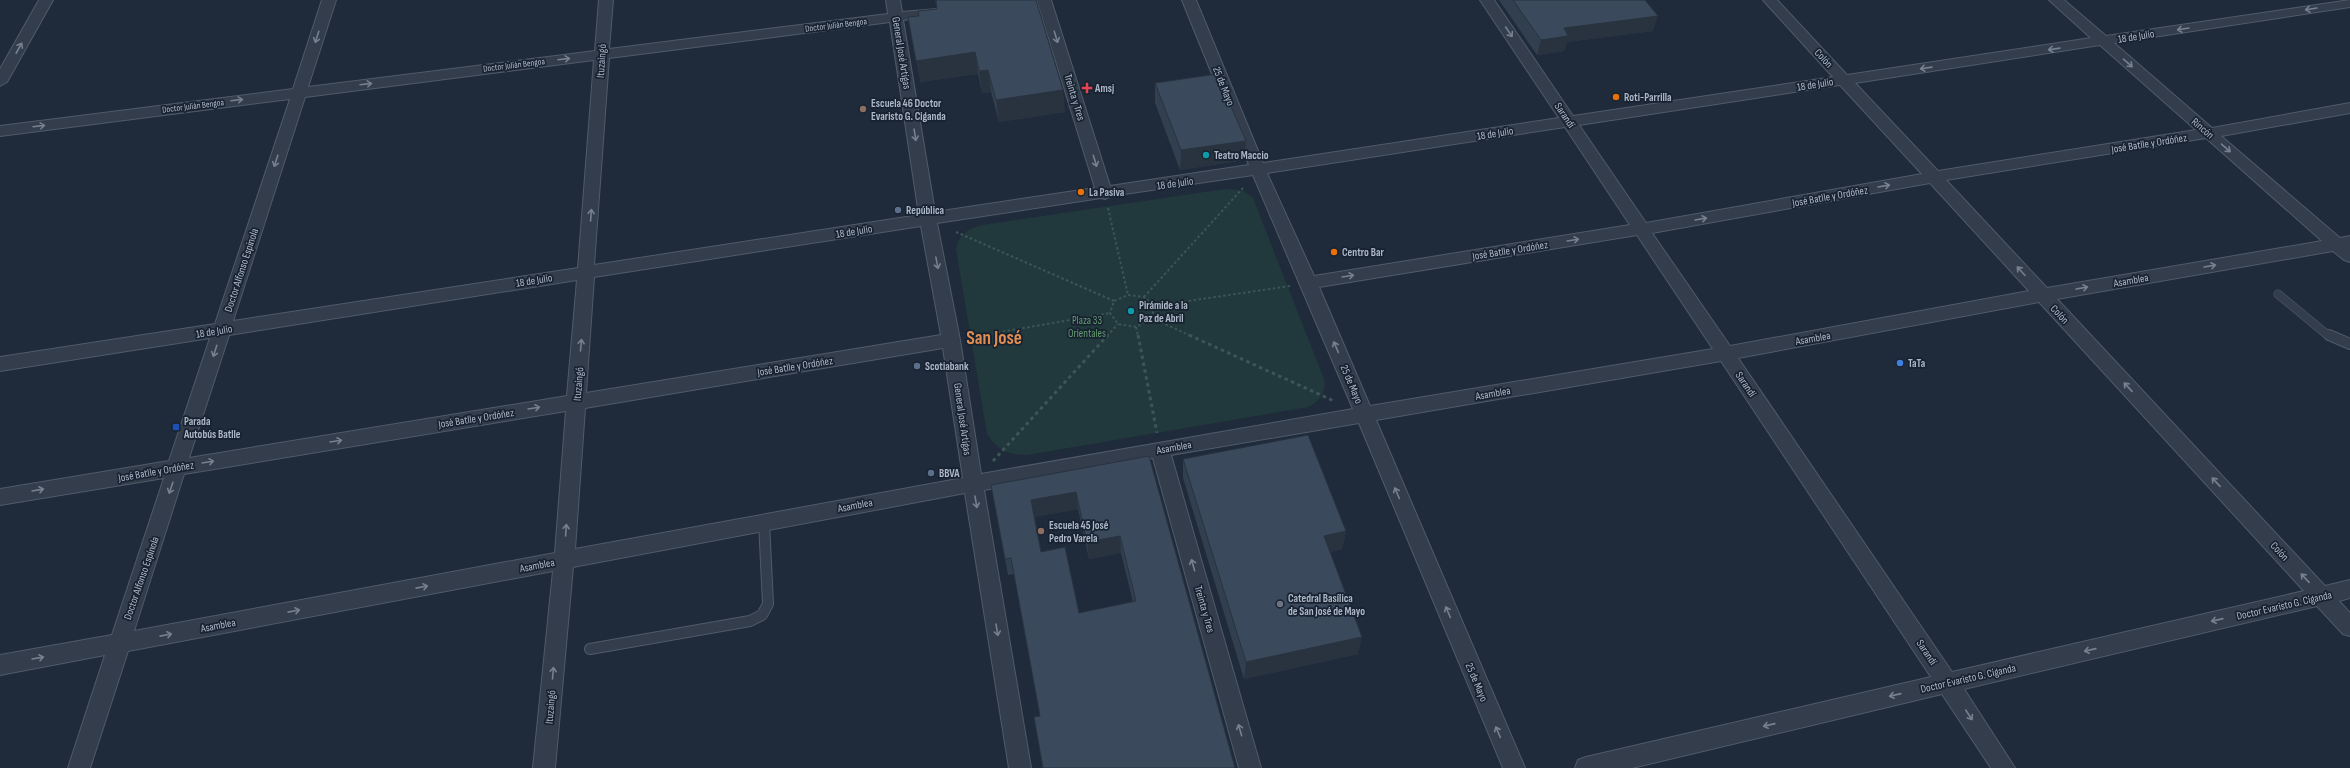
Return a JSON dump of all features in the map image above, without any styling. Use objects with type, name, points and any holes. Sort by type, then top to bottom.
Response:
[{"type":"street","points":[[0,82],[46,0]]},
{"type":"street","name":"Doctor Alfonso Espínola","points":[[79,768],[118,644],[178,467],[329,0]]},
{"type":"street","name":"Ituzaingó","points":[[544,768],[564,560],[587,272],[606,0]]},
{"type":"street","name":"Treinta y Tres","points":[[1044,0],[1105,194]]},
{"type":"street","name":"25 de Mayo","points":[[1189,0],[1259,171],[1309,283],[1514,768]]},
{"type":"street","name":"Sarandí","points":[[1487,0],[2004,768]]},
{"type":"street","name":"Colón","points":[[1770,0],[2350,627]]},
{"type":"street","name":"Rincón","points":[[2056,0],[2209,133],[2343,243],[2350,256]]},
{"type":"street","points":[[2345,0],[2350,3]]},
{"type":"street","name":"18 de Julio","points":[[0,364],[928,219],[1259,171],[1569,121],[2350,3]]},
{"type":"street","name":"Doctor Julián Bengoa","points":[[0,131],[602,54],[895,8],[959,9]]},
{"type":"street","name":"General José Artigas","points":[[895,8],[928,219],[951,340],[972,483],[1020,768]]},
{"type":"street","name":"José Batlle y Ordóñez","points":[[1309,283],[1642,229],[1935,177],[2209,133],[2350,108]]},
{"type":"street","name":"Asamblea","points":[[0,665],[1160,449],[1725,354],[2043,295],[2343,243]]},
{"type":"street","name":"José Batlle y Ordóñez","points":[[0,497],[951,340]]},
{"type":"street","name":"Treinta y Tres","points":[[1160,449],[1250,768]]},
{"type":"street","name":"Doctor Evaristo G. Ciganda","points":[[1586,768],[2350,589]]},
{"type":"lane","points":[[2278,294],[2325,333],[2350,344]]},
{"type":"lane","points":[[590,649],[750,621],[762,615],[768,604],[764,522]]},
{"type":"path","points":[[1144,297],[1259,171]]},
{"type":"path","points":[[1105,194],[1128,295]]},
{"type":"path","points":[[928,219],[1114,301],[1128,295],[1144,297],[1154,306]]},
{"type":"path","points":[[1154,306],[1309,283]]},
{"type":"path","points":[[1110,313],[1114,301]]},
{"type":"path","points":[[1152,318],[1154,306]]},
{"type":"path","points":[[951,340],[1110,313]]},
{"type":"path","points":[[1110,313],[1118,324],[1136,327],[1152,318]]},
{"type":"path","points":[[1152,318],[1365,415]]},
{"type":"path","points":[[972,483],[1118,324]]},
{"type":"path","points":[[1136,327],[1160,449]]},
{"type":"green space","name":"Plaza 33 Orientales","points":[[1225,189],[1242,190],[1253,198],[1324,379],[1323,392],[1319,399],[1308,407],[1027,455],[1009,453],[999,448],[987,434],[956,249],[959,239],[968,230],[982,225]]},
{"type":"building","points":[[936,0],[1036,0],[1063,90],[996,100],[988,70],[979,71],[975,52],[916,61],[908,17],[919,16],[918,11],[937,9]]},
{"type":"building","points":[[1513,0],[1645,0],[1658,16],[1564,28],[1568,36],[1541,40]]},
{"type":"building","points":[[1217,74],[1246,141],[1181,150],[1155,83]]},
{"type":"building","name":"Catedral Basílica de San José de Mayo","points":[[1308,435],[1346,531],[1324,536],[1362,637],[1246,662],[1183,459]]},
{"type":"building","points":[[1149,456],[1235,768],[1043,768],[1034,717],[1040,716],[1011,558],[1005,559],[991,485]],"holes":[[[1076,492],[1087,542],[1120,536],[1136,601],[1079,613],[1065,547],[1041,552],[1031,500]]]},
{"type":"place","name":"Amsj","points":[[1087,88]]},
{"type":"place","name":"Roti-Parrilla","points":[[1616,97]]},
{"type":"place","name":"Escuela 46 Doctor Evaristo G. Ciganda","points":[[863,109]]},
{"type":"place","name":"Teatro Maccio","points":[[1206,155]]},
{"type":"place","name":"La Pasiva","points":[[1081,192]]},
{"type":"place","name":"República","points":[[898,210]]},
{"type":"place","name":"Centro Bar","points":[[1334,252]]},
{"type":"place","name":"Pirámide a la Paz de Abril","points":[[1131,311]]},
{"type":"place","name":"TaTa","points":[[1900,363]]},
{"type":"place","name":"Scotiabank","points":[[917,366]]},
{"type":"place","name":"Parada Autobús Batlle","points":[[176,427]]},
{"type":"place","name":"BBVA","points":[[931,473]]},
{"type":"place","name":"Escuela 45 José Pedro Varela","points":[[1041,531]]},
{"type":"place","name":"Catedral Basílica de San José de Mayo","points":[[1280,604]]},
{"type":"district","name":"San José","points":[[994,337]]}]
